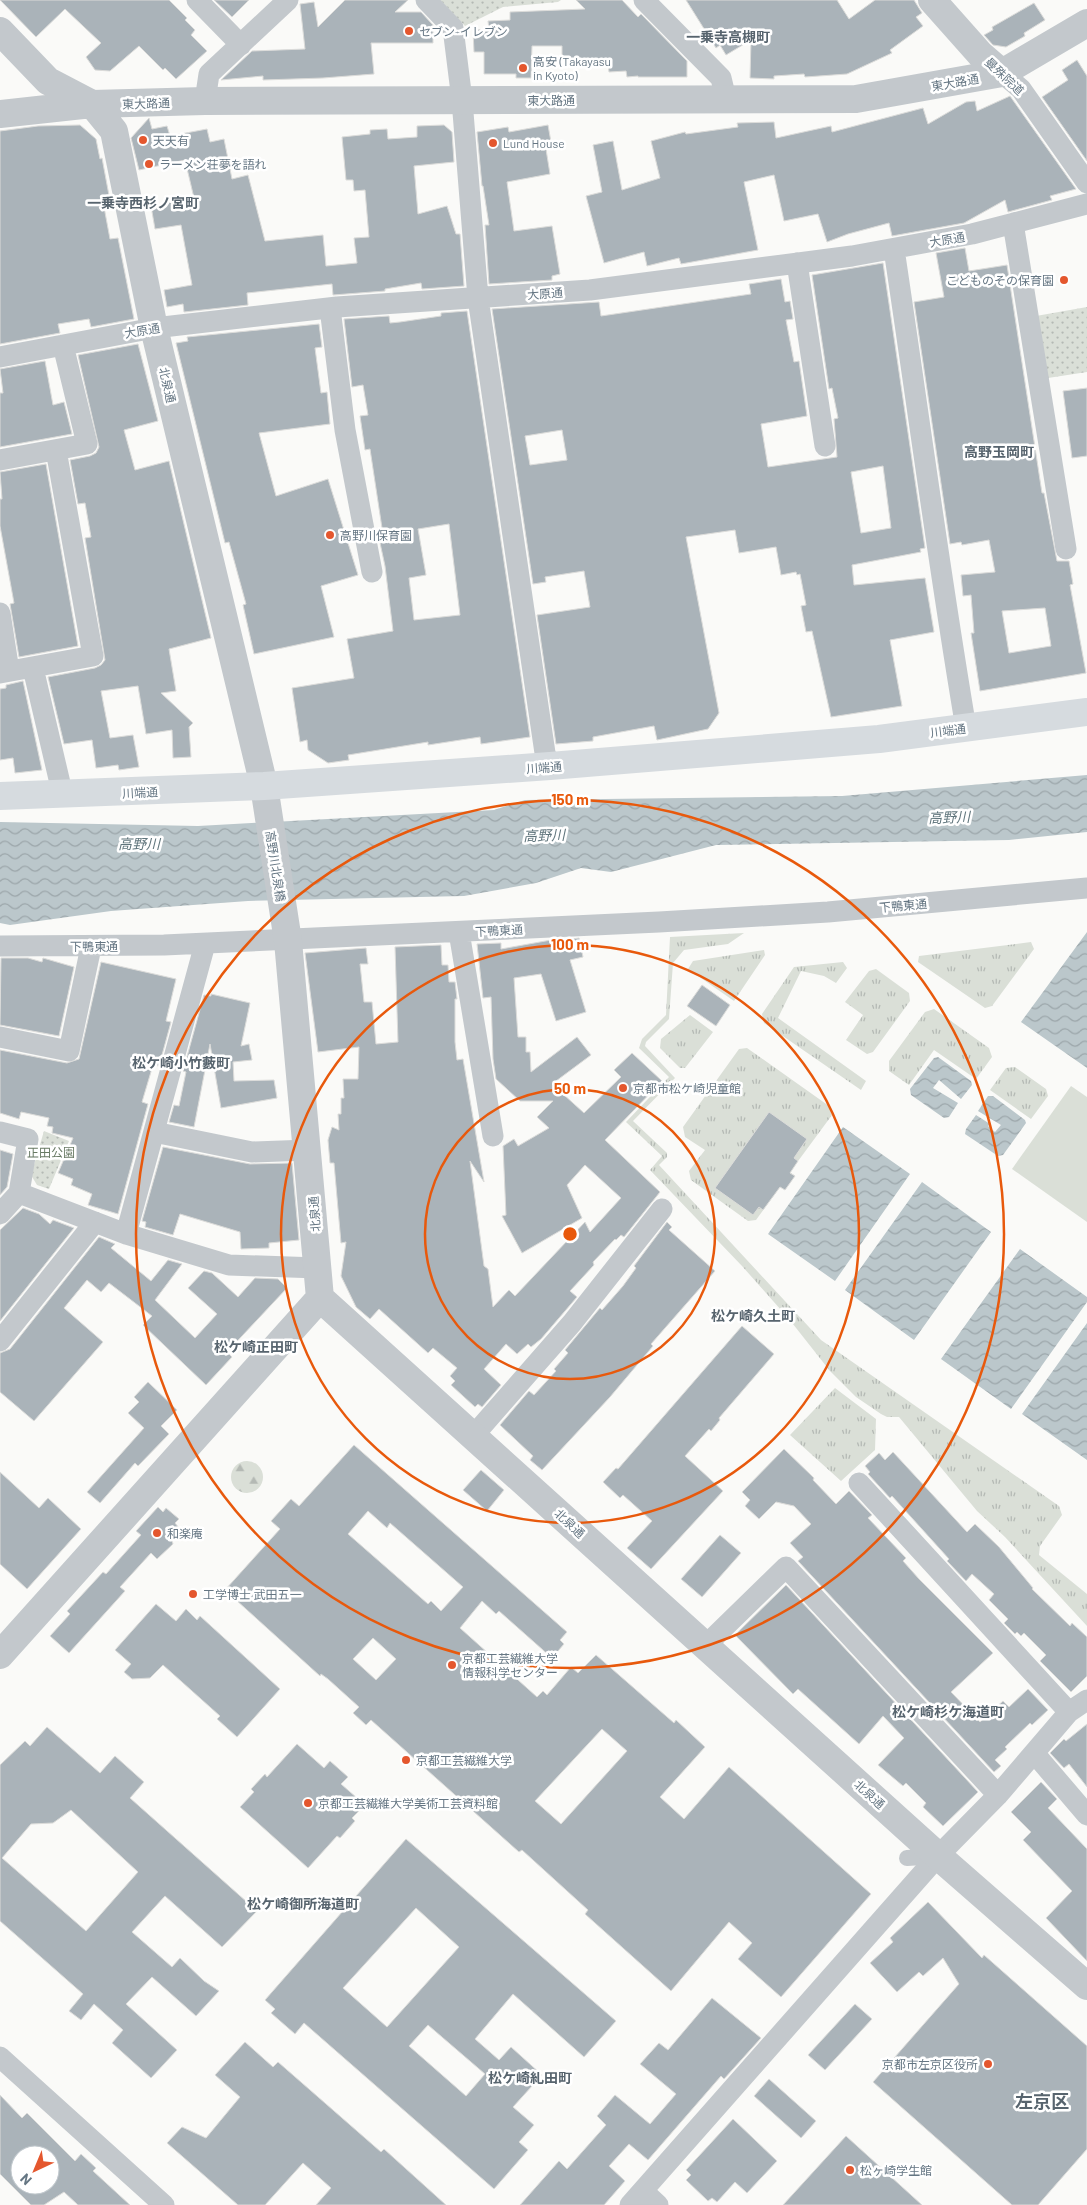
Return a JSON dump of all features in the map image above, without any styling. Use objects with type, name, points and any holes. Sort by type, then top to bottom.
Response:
[{"type":"highway","name":"川端通","points":[[0,796],[265,798],[550,766],[828,744],[1087,712]]},
{"type":"street","points":[[197,0],[241,45]]},
{"type":"street","points":[[205,101],[209,74],[288,0]]},
{"type":"street","points":[[426,0],[454,28],[462,100],[478,298],[542,734],[550,766]]},
{"type":"street","points":[[644,0],[721,78],[726,99]]},
{"type":"street","name":"曼殊院道","points":[[932,0],[980,54],[1021,89],[1087,183]]},
{"type":"street","name":"東大路通","points":[[0,114],[92,104],[205,101],[856,99],[1002,73],[1087,23]]},
{"type":"street","name":"北泉通","points":[[0,31],[48,81],[92,104],[114,131],[154,328],[265,798]]},
{"type":"street","name":"大原通","points":[[0,357],[154,328],[330,308],[590,290],[797,263],[894,249],[972,234],[1087,204]]},
{"type":"street","points":[[1013,224],[1066,549]]},
{"type":"street","points":[[894,249],[940,571],[966,728]]},
{"type":"street","points":[[797,263],[825,446]]},
{"type":"street","points":[[330,308],[345,430],[372,572]]},
{"type":"street","points":[[0,460],[87,444],[63,345]]},
{"type":"street","points":[[0,613],[4,672],[92,656],[56,450]]},
{"type":"street","points":[[33,668],[62,796]]},
{"type":"street","name":"高野川北泉橋","points":[[265,798],[286,932]]},
{"type":"street","name":"下鴨東通","points":[[0,946],[91,947],[205,944],[286,932],[460,932],[818,912],[1087,888]]},
{"type":"street","name":"北泉通","points":[[286,932],[309,1150],[320,1298],[474,1435],[938,1856],[1087,1986]]},
{"type":"street","points":[[460,932],[493,1136]]},
{"type":"street","points":[[126,1234],[205,944]]},
{"type":"street","points":[[0,1037],[69,1052],[91,947]]},
{"type":"street","points":[[0,1132],[28,1139],[19,1193],[0,1214]]},
{"type":"street","points":[[154,1132],[252,1152],[309,1150]]},
{"type":"street","points":[[19,1193],[126,1234],[229,1265],[318,1268]]},
{"type":"street","points":[[474,1435],[572,1323],[662,1210]]},
{"type":"street","points":[[0,1341],[95,1222]]},
{"type":"street","points":[[0,1655],[320,1298]]},
{"type":"street","points":[[858,1483],[1069,1712]]},
{"type":"street","points":[[705,1646],[786,1567],[998,1795]]},
{"type":"street","points":[[644,2200],[938,1856],[998,1795],[1069,1712],[1087,1700]]},
{"type":"street","points":[[1035,1754],[1087,1815]]},
{"type":"street","points":[[906,1858],[938,1856]]},
{"type":"street","points":[[0,2057],[164,2205]]},
{"type":"green space","points":[[440,0],[561,0],[558,2],[503,7],[465,26]]},
{"type":"green space","points":[[1087,307],[1087,372],[1048,378],[1036,316]]},
{"type":"green space","points":[[744,933],[728,944],[684,950],[673,963],[669,1019],[646,1042],[645,1046],[675,1078],[633,1121],[667,1153],[667,1157],[659,1165],[821,1340],[1059,1506],[1062,1515],[1040,1546],[1039,1555],[1087,1594],[1087,1626],[1005,1537],[977,1511],[899,1417],[887,1417],[881,1414],[856,1397],[830,1371],[789,1319],[742,1266],[650,1170],[662,1156],[626,1122],[669,1077],[639,1048],[642,1039],[666,1015],[670,937]]},
{"type":"green space","points":[[1031,942],[1034,949],[992,1006],[985,1008],[918,962],[919,956]]},
{"type":"green space","points":[[764,950],[765,955],[734,1001],[688,969],[693,961]]},
{"type":"green space","points":[[843,962],[847,968],[836,983],[824,976],[801,971],[778,1018],[866,1081],[861,1090],[764,1023],[762,1014],[794,967]]},
{"type":"green space","points":[[876,969],[909,993],[910,1001],[873,1052],[867,1054],[846,1040],[863,1015],[845,1002],[869,971]]},
{"type":"green space","points":[[934,1009],[989,1048],[992,1057],[976,1079],[934,1050],[909,1085],[889,1071],[889,1061],[925,1012]]},
{"type":"green space","points":[[690,1015],[713,1032],[685,1068],[680,1068],[660,1048],[661,1039]]},
{"type":"green space","points":[[747,1048],[829,1106],[832,1115],[790,1172],[795,1176],[780,1187],[756,1220],[748,1221],[691,1180],[689,1171],[705,1150],[685,1137],[683,1127],[739,1049]]},
{"type":"green space","points":[[1015,1067],[1046,1089],[1048,1096],[1031,1119],[990,1090],[1006,1068]]},
{"type":"green space","points":[[1071,1086],[1087,1097],[1087,1222],[1012,1169]]},
{"type":"green space","name":"正田公園","points":[[44,1131],[69,1141],[49,1189],[37,1185],[31,1175]]},
{"type":"green space","points":[[835,1388],[876,1419],[875,1450],[841,1481],[790,1435]]},
{"type":"green space","points":[[247,1461],[253,1462],[258,1466],[262,1471],[262,1483],[258,1488],[253,1492],[247,1493],[241,1492],[236,1488],[232,1483],[231,1477],[232,1471],[236,1466],[241,1462]]},
{"type":"water","name":"高野川","points":[[1087,775],[1087,832],[1009,840],[716,845],[611,872],[581,868],[536,883],[464,896],[248,901],[111,911],[10,925],[0,923],[0,822],[198,826],[494,810],[525,800],[842,796]]},
{"type":"water","points":[[1087,932],[1087,1068],[1021,1022]]},
{"type":"water","points":[[938,1057],[971,1081],[972,1085],[961,1099],[939,1080],[933,1088],[958,1103],[949,1117],[944,1118],[911,1095],[910,1089],[934,1058]]},
{"type":"water","points":[[988,1096],[993,1096],[1025,1120],[1026,1123],[1003,1155],[998,1156],[965,1134],[966,1129],[976,1115],[990,1124],[988,1126],[995,1132],[1001,1125],[978,1111]]},
{"type":"water","points":[[843,1127],[910,1174],[835,1281],[768,1234]]},
{"type":"water","points":[[922,1182],[991,1232],[914,1340],[845,1290]]},
{"type":"water","points":[[1020,1249],[1087,1297],[1087,1302],[1011,1409],[941,1359]]},
{"type":"water","points":[[1087,1323],[1087,1460],[1022,1414]]},
{"type":"building","points":[[0,0],[169,0],[187,18],[185,20],[195,30],[191,35],[207,51],[176,79],[165,68],[163,70],[139,46],[110,71],[95,70],[86,57],[101,43],[65,9],[36,37]]},
{"type":"building","points":[[214,0],[249,0],[232,17]]},
{"type":"building","points":[[345,0],[408,0],[395,12],[421,12],[433,25],[433,43],[371,43],[374,74],[263,80],[263,76],[221,80],[252,51],[305,49],[300,4],[314,2],[318,27]]},
{"type":"building","points":[[576,0],[622,0],[638,17],[641,14],[687,61],[687,77],[627,77],[626,71],[609,72],[608,65],[587,66],[587,60],[562,60],[562,46],[532,46],[531,78],[516,78],[516,74],[484,74],[484,52],[474,52],[473,30],[489,29],[488,21],[510,20],[510,12],[585,9]]},
{"type":"building","points":[[686,0],[837,0],[849,19],[875,0],[914,0],[922,13],[916,17],[923,26],[890,50],[892,53],[847,74],[805,77],[804,74],[774,76],[774,79],[750,78],[751,40],[726,55],[720,45],[716,48]]},
{"type":"building","points":[[1034,3],[1045,20],[1024,33],[1025,36],[1006,47],[993,45],[984,35],[993,30],[992,27]]},
{"type":"building","points":[[1077,60],[1087,76],[1087,161],[1042,97],[1068,80],[1062,70]]},
{"type":"building","points":[[1010,96],[1076,189],[1050,196],[1052,200],[1008,212],[1005,200],[964,223],[892,236],[889,223],[827,242],[818,214],[784,221],[774,175],[744,182],[758,250],[681,264],[679,258],[647,266],[644,252],[604,263],[586,196],[602,192],[593,145],[613,141],[622,190],[660,178],[651,141],[685,132],[686,134],[738,127],[737,123],[774,122],[776,138],[831,126],[832,132],[923,108],[928,124],[966,102],[975,101],[977,111]]},
{"type":"building","points":[[149,118],[152,129],[167,126],[170,136],[207,129],[210,142],[224,139],[232,179],[248,175],[265,241],[323,235],[326,266],[357,263],[354,238],[369,237],[365,190],[354,191],[353,180],[346,180],[342,137],[370,134],[370,130],[387,129],[388,139],[417,137],[417,126],[444,125],[452,132],[454,162],[414,166],[418,214],[447,206],[456,234],[460,234],[464,286],[422,289],[421,283],[385,289],[385,291],[333,295],[332,284],[247,293],[248,305],[184,312],[183,304],[167,307],[164,290],[192,285],[181,225],[155,229],[151,206],[194,198],[185,160],[139,170],[131,138]]},
{"type":"building","points":[[80,125],[96,139],[100,159],[102,158],[111,206],[104,207],[110,239],[118,238],[134,319],[91,327],[89,319],[58,324],[60,333],[0,344],[0,131],[38,126]]},
{"type":"building","points":[[548,125],[551,142],[545,143],[550,174],[507,182],[514,231],[552,226],[560,274],[552,276],[552,280],[489,284],[485,225],[489,225],[482,186],[477,132],[508,127],[509,132]]},
{"type":"building","points":[[965,248],[969,271],[1007,265],[1042,493],[1044,493],[1057,561],[1069,561],[1073,584],[1070,585],[1086,673],[980,691],[971,633],[974,633],[971,595],[963,596],[961,575],[995,572],[989,540],[962,545],[961,542],[950,544],[914,302],[944,297],[936,253]],"holes":[[[1045,608],[1051,646],[1009,653],[1002,611]]]},
{"type":"building","points":[[883,263],[925,548],[920,549],[921,552],[852,565],[854,585],[925,578],[934,632],[890,640],[902,706],[831,717],[812,631],[806,632],[801,606],[806,605],[800,574],[797,575],[796,572],[781,575],[776,547],[739,553],[735,530],[686,537],[719,713],[708,729],[657,740],[654,726],[593,737],[593,741],[556,744],[537,615],[590,607],[584,571],[545,577],[546,582],[533,584],[492,309],[599,302],[601,316],[751,294],[749,284],[781,279],[785,302],[790,301],[793,319],[786,320],[794,362],[799,361],[807,416],[761,424],[768,467],[837,457],[834,419],[838,418],[832,388],[829,389],[812,275]],"holes":[[[562,430],[567,460],[530,465],[525,436]],[[883,466],[891,528],[861,533],[851,472]]]},
{"type":"building","points":[[467,311],[530,737],[481,744],[480,737],[428,745],[428,742],[348,755],[349,760],[328,763],[308,750],[307,740],[300,742],[292,688],[354,678],[347,639],[393,631],[385,566],[377,529],[382,528],[370,449],[365,450],[360,416],[368,415],[363,385],[352,387],[344,319],[389,316],[390,323],[441,316],[441,313]],"holes":[[[449,524],[460,615],[414,620],[409,578],[426,575],[418,529]]]},
{"type":"building","points":[[319,324],[322,347],[315,348],[321,393],[327,392],[330,424],[259,433],[276,496],[328,479],[358,575],[321,586],[334,637],[254,654],[243,605],[246,604],[229,542],[225,543],[176,343],[188,341],[187,337]]},
{"type":"building","points":[[138,344],[158,421],[124,430],[135,470],[169,461],[211,638],[169,649],[176,691],[161,693],[193,723],[189,727],[191,757],[173,758],[172,730],[146,734],[138,686],[101,691],[110,738],[133,735],[139,767],[119,770],[118,765],[96,768],[92,740],[64,744],[48,677],[95,668],[105,660],[85,538],[91,537],[85,503],[78,504],[70,460],[90,456],[96,453],[99,447],[78,355]]},
{"type":"building","points":[[45,361],[53,405],[64,402],[72,434],[0,447],[0,393],[3,393],[0,369]]},
{"type":"building","points":[[1087,388],[1087,456],[1072,458],[1063,391]]},
{"type":"building","points":[[46,464],[78,646],[19,657],[10,604],[14,603],[0,526],[0,499],[2,499],[0,472]]},
{"type":"building","points":[[23,681],[42,770],[15,773],[13,758],[0,760],[0,689],[6,688],[6,685]]},
{"type":"building","points":[[579,938],[583,957],[570,960],[586,1012],[556,1021],[541,974],[514,978],[518,1037],[526,1037],[526,1052],[530,1052],[531,1072],[577,1037],[591,1055],[552,1084],[584,1113],[621,1077],[614,1070],[632,1053],[662,1081],[605,1140],[660,1192],[624,1237],[621,1235],[615,1239],[593,1262],[594,1265],[570,1291],[577,1297],[541,1339],[531,1347],[528,1344],[517,1354],[506,1344],[484,1369],[501,1385],[482,1407],[478,1404],[475,1407],[451,1385],[455,1381],[450,1376],[457,1368],[433,1348],[428,1353],[379,1309],[370,1319],[356,1307],[341,1276],[346,1242],[341,1243],[334,1163],[330,1163],[328,1140],[332,1127],[339,1130],[338,1114],[341,1114],[341,1098],[344,1098],[343,1079],[358,1079],[359,1047],[318,1052],[305,953],[366,948],[368,964],[360,964],[364,1002],[372,1002],[376,1044],[398,1042],[395,947],[441,945],[442,965],[448,965],[449,982],[455,982],[457,999],[455,999],[455,1042],[457,1060],[463,1059],[484,1182],[470,1161],[484,1266],[488,1269],[493,1307],[509,1290],[515,1296],[585,1222],[590,1232],[621,1198],[585,1165],[567,1185],[582,1218],[522,1253],[502,1216],[506,1215],[503,1146],[514,1139],[518,1146],[549,1128],[537,1117],[553,1101],[520,1101],[496,1079],[493,1059],[491,997],[483,998],[477,944],[501,943],[501,949],[551,940],[559,939],[560,941]]},
{"type":"building","points":[[1,958],[28,958],[42,962],[43,958],[74,967],[59,1036],[0,1025]]},
{"type":"building","points":[[101,962],[176,979],[166,1021],[171,1022],[159,1066],[153,1065],[142,1102],[148,1104],[118,1214],[88,1205],[92,1194],[71,1185],[73,1179],[58,1173],[73,1138],[52,1133],[53,1127],[47,1126],[49,1118],[21,1112],[19,1119],[0,1113],[0,1050],[67,1063],[79,1059]]},
{"type":"building","points":[[702,985],[730,1005],[716,1026],[687,1006]]},
{"type":"building","points":[[211,994],[250,1003],[241,1046],[249,1044],[252,1060],[233,1062],[234,1081],[274,1080],[277,1098],[221,1108],[210,1044],[194,1127],[169,1122],[174,1105],[179,1106],[186,1072],[183,1071],[204,995],[211,996]]},
{"type":"building","points":[[769,1112],[807,1139],[794,1158],[798,1161],[790,1173],[795,1176],[785,1190],[780,1187],[763,1210],[759,1207],[753,1215],[715,1188]]},
{"type":"building","points":[[163,1147],[250,1164],[292,1163],[299,1240],[269,1243],[269,1248],[241,1249],[240,1232],[180,1214],[173,1235],[145,1227],[146,1222],[142,1221]]},
{"type":"building","points":[[0,1150],[13,1154],[7,1187],[0,1195]]},
{"type":"building","points":[[23,1208],[39,1214],[50,1224],[53,1220],[74,1228],[0,1321],[0,1230]]},
{"type":"building","points":[[667,1222],[672,1227],[669,1230],[715,1271],[651,1344],[653,1346],[610,1397],[542,1470],[530,1460],[533,1456],[500,1425],[529,1391],[534,1395],[556,1371],[554,1369],[568,1353],[565,1350],[600,1308],[602,1310],[623,1286],[636,1268],[634,1266]]},
{"type":"building","points":[[99,1237],[115,1244],[111,1248],[151,1281],[168,1260],[182,1264],[155,1300],[195,1338],[217,1314],[188,1288],[204,1271],[212,1273],[238,1297],[255,1278],[278,1279],[287,1288],[227,1352],[232,1357],[206,1385],[143,1325],[152,1316],[109,1283],[101,1292],[87,1280],[64,1308],[103,1342],[34,1421],[0,1392],[0,1353],[10,1349]]},
{"type":"building","points":[[742,1326],[774,1354],[719,1418],[720,1420],[711,1431],[709,1429],[685,1456],[723,1491],[651,1569],[627,1548],[652,1521],[623,1495],[620,1498],[603,1482],[616,1468],[618,1469]]},
{"type":"building","points":[[148,1382],[177,1410],[161,1426],[169,1434],[138,1466],[135,1463],[100,1503],[87,1492],[144,1428],[128,1413],[139,1402],[134,1397]]},
{"type":"building","points":[[354,1445],[567,1632],[560,1640],[564,1644],[552,1658],[499,1611],[496,1614],[482,1601],[460,1628],[537,1697],[543,1691],[547,1695],[571,1667],[578,1673],[596,1655],[674,1723],[676,1720],[705,1747],[660,1797],[684,1819],[729,1767],[871,1894],[781,1997],[738,1959],[752,1943],[729,1922],[671,1991],[585,1914],[588,1910],[522,1850],[519,1852],[371,1720],[366,1725],[353,1713],[359,1707],[328,1679],[321,1674],[320,1676],[225,1590],[280,1529],[271,1521],[291,1499],[299,1506]],"holes":[[[368,1511],[387,1528],[390,1523],[463,1587],[441,1611],[431,1601],[428,1604],[348,1534]],[[373,1638],[396,1659],[376,1680],[353,1659]],[[602,1729],[627,1751],[561,1824],[535,1801]]]},
{"type":"building","points":[[784,1449],[814,1478],[813,1480],[836,1504],[849,1491],[872,1515],[868,1518],[906,1558],[903,1561],[919,1579],[993,1653],[951,1692],[980,1722],[1003,1701],[1009,1707],[1028,1689],[1048,1710],[1032,1725],[1030,1723],[1005,1747],[1007,1749],[995,1760],[1001,1766],[994,1772],[798,1561],[803,1557],[790,1543],[811,1524],[794,1506],[776,1502],[759,1519],[745,1506],[750,1500],[742,1492]]},
{"type":"building","points":[[893,1452],[967,1532],[975,1524],[999,1547],[1032,1589],[1070,1626],[1072,1623],[1087,1637],[1087,1676],[1071,1692],[1040,1661],[1046,1655],[1024,1633],[1021,1636],[1017,1632],[1015,1634],[1004,1623],[1008,1619],[989,1600],[994,1594],[972,1574],[966,1581],[947,1561],[949,1559],[892,1496],[890,1498],[868,1474],[870,1472],[865,1466],[879,1453],[885,1460]]},
{"type":"building","points":[[481,1470],[504,1490],[487,1511],[463,1490]]},
{"type":"building","points":[[0,1472],[39,1508],[48,1498],[81,1529],[27,1589],[0,1564]]},
{"type":"building","points":[[158,1507],[163,1512],[166,1508],[179,1519],[175,1523],[179,1528],[171,1537],[173,1544],[157,1559],[151,1553],[120,1587],[125,1591],[69,1653],[50,1636],[70,1614],[67,1611],[103,1572],[106,1574],[141,1535],[136,1531]]},
{"type":"building","points":[[720,1535],[741,1553],[702,1597],[681,1579]]},
{"type":"building","points":[[786,1585],[978,1792],[943,1826],[923,1807],[926,1803],[906,1783],[903,1786],[878,1765],[904,1738],[883,1716],[859,1744],[798,1689],[793,1694],[735,1635]]},
{"type":"building","points":[[156,1604],[176,1621],[186,1609],[197,1620],[200,1616],[280,1689],[237,1737],[217,1719],[220,1716],[163,1665],[150,1678],[132,1679],[124,1672],[131,1664],[115,1650]]},
{"type":"building","points":[[1087,1724],[1087,1787],[1069,1764],[1064,1768],[1050,1753],[1064,1739],[1066,1741]]},
{"type":"building","points":[[47,1727],[100,1773],[115,1756],[144,1782],[130,1798],[257,1911],[222,1947],[165,1896],[132,1932],[172,1967],[180,1958],[204,1981],[219,1991],[196,2016],[152,1977],[126,2004],[177,2050],[151,2078],[112,2043],[123,2030],[94,2004],[81,2020],[69,2011],[83,1994],[0,1921],[0,1765],[25,1741],[30,1746]],"holes":[[[71,1810],[138,1872],[86,1931],[2,1858],[31,1824],[53,1823]]]},
{"type":"building","points":[[297,1744],[324,1768],[330,1761],[348,1777],[341,1784],[365,1805],[352,1818],[355,1821],[340,1838],[337,1836],[308,1868],[240,1807],[254,1792],[251,1789],[265,1774],[267,1777]]},
{"type":"building","points":[[1041,1782],[1057,1799],[1048,1808],[1087,1849],[1087,1961],[1046,1918],[1072,1891],[1023,1840],[1031,1832],[1011,1812]]},
{"type":"building","points":[[406,1839],[616,2021],[584,2057],[513,1994],[475,2039],[499,2060],[511,2047],[542,2075],[513,2107],[534,2125],[519,2142],[528,2150],[494,2189],[304,2023],[295,2034],[271,2013],[275,2009],[265,2000]],"holes":[[[416,1908],[459,1947],[387,2027],[343,1988]],[[428,2025],[485,2074],[466,2096],[409,2046]]]},
{"type":"building","name":"京都市左京区役所","points":[[928,1902],[982,1958],[984,1955],[1087,2046],[1087,2149],[1038,2205],[1012,2205],[873,2082],[959,1984],[943,1958],[923,1976],[919,1972],[897,1992],[870,1963],[893,1942],[890,1938]]},
{"type":"building","points":[[712,1998],[761,2038],[724,2079],[721,2076],[648,2160],[629,2144],[609,2166],[625,2181],[604,2205],[520,2205],[559,2161],[567,2169],[606,2125],[597,2116],[615,2095],[650,2124],[676,2094],[640,2064],[659,2043],[668,2050]]},
{"type":"building","points":[[855,2004],[872,2019],[825,2070],[808,2055]]},
{"type":"building","points":[[245,2042],[273,2067],[278,2062],[381,2152],[384,2149],[446,2205],[316,2205],[331,2188],[303,2163],[265,2205],[238,2205],[167,2143],[182,2127],[206,2138],[240,2097],[215,2075]]},
{"type":"building","points":[[769,2079],[816,2121],[801,2138],[754,2096]]},
{"type":"building","points":[[0,2095],[22,2118],[27,2113],[59,2145],[10,2145],[10,2184],[0,2174]]},
{"type":"building","points":[[733,2119],[777,2161],[747,2193],[735,2182],[717,2202],[712,2198],[708,2201],[686,2180],[691,2175],[686,2170]]},
{"type":"building","name":"松ヶ崎学生館","points":[[846,2136],[922,2205],[783,2205]]},
{"type":"building","points":[[60,2146],[75,2161],[81,2154],[96,2168],[93,2171],[130,2205],[78,2205],[64,2192],[60,2195]]},
{"type":"building","points":[[21,2195],[59,2195],[44,2205],[31,2205]]},
{"type":"place","name":"セブン-イレブン","points":[[409,31]]},
{"type":"place","name":"高安 (Takayasu in Kyoto)","points":[[523,68]]},
{"type":"place","name":"天天有","points":[[143,140]]},
{"type":"place","name":"Lund House","points":[[493,143]]},
{"type":"place","name":"ラーメン荘夢を語れ","points":[[149,164]]},
{"type":"place","name":"こどものその保育園","points":[[1064,280]]},
{"type":"place","name":"高野川保育園","points":[[330,535]]},
{"type":"place","name":"京都市松ケ崎児童館","points":[[623,1088]]},
{"type":"place","name":"和楽庵","points":[[157,1533]]},
{"type":"place","name":"工学博士 武田五一","points":[[193,1594]]},
{"type":"place","name":"京都工芸繊維大学 情報科学センター","points":[[452,1665]]},
{"type":"place","name":"京都工芸繊維大学","points":[[406,1760]]},
{"type":"place","name":"京都工芸繊維大学美術工芸資料館","points":[[308,1803]]},
{"type":"place","name":"京都市左京区役所","points":[[988,2064]]},
{"type":"place","name":"松ヶ崎学生館","points":[[850,2170]]},
{"type":"district","name":"一乗寺高槻町","points":[[728,36]]},
{"type":"district","name":"一乗寺西杉ノ宮町","points":[[143,202]]},
{"type":"district","name":"高野玉岡町","points":[[999,451]]},
{"type":"district","name":"松ケ崎小竹藪町","points":[[181,1062]]},
{"type":"district","name":"松ケ崎久土町","points":[[753,1315]]},
{"type":"district","name":"松ケ崎正田町","points":[[256,1346]]},
{"type":"district","name":"松ケ崎杉ケ海道町","points":[[948,1711]]},
{"type":"district","name":"松ケ崎御所海道町","points":[[303,1903]]},
{"type":"district","name":"松ケ崎糺田町","points":[[530,2077]]},
{"type":"district","name":"左京区","points":[[1042,2101]]}]
